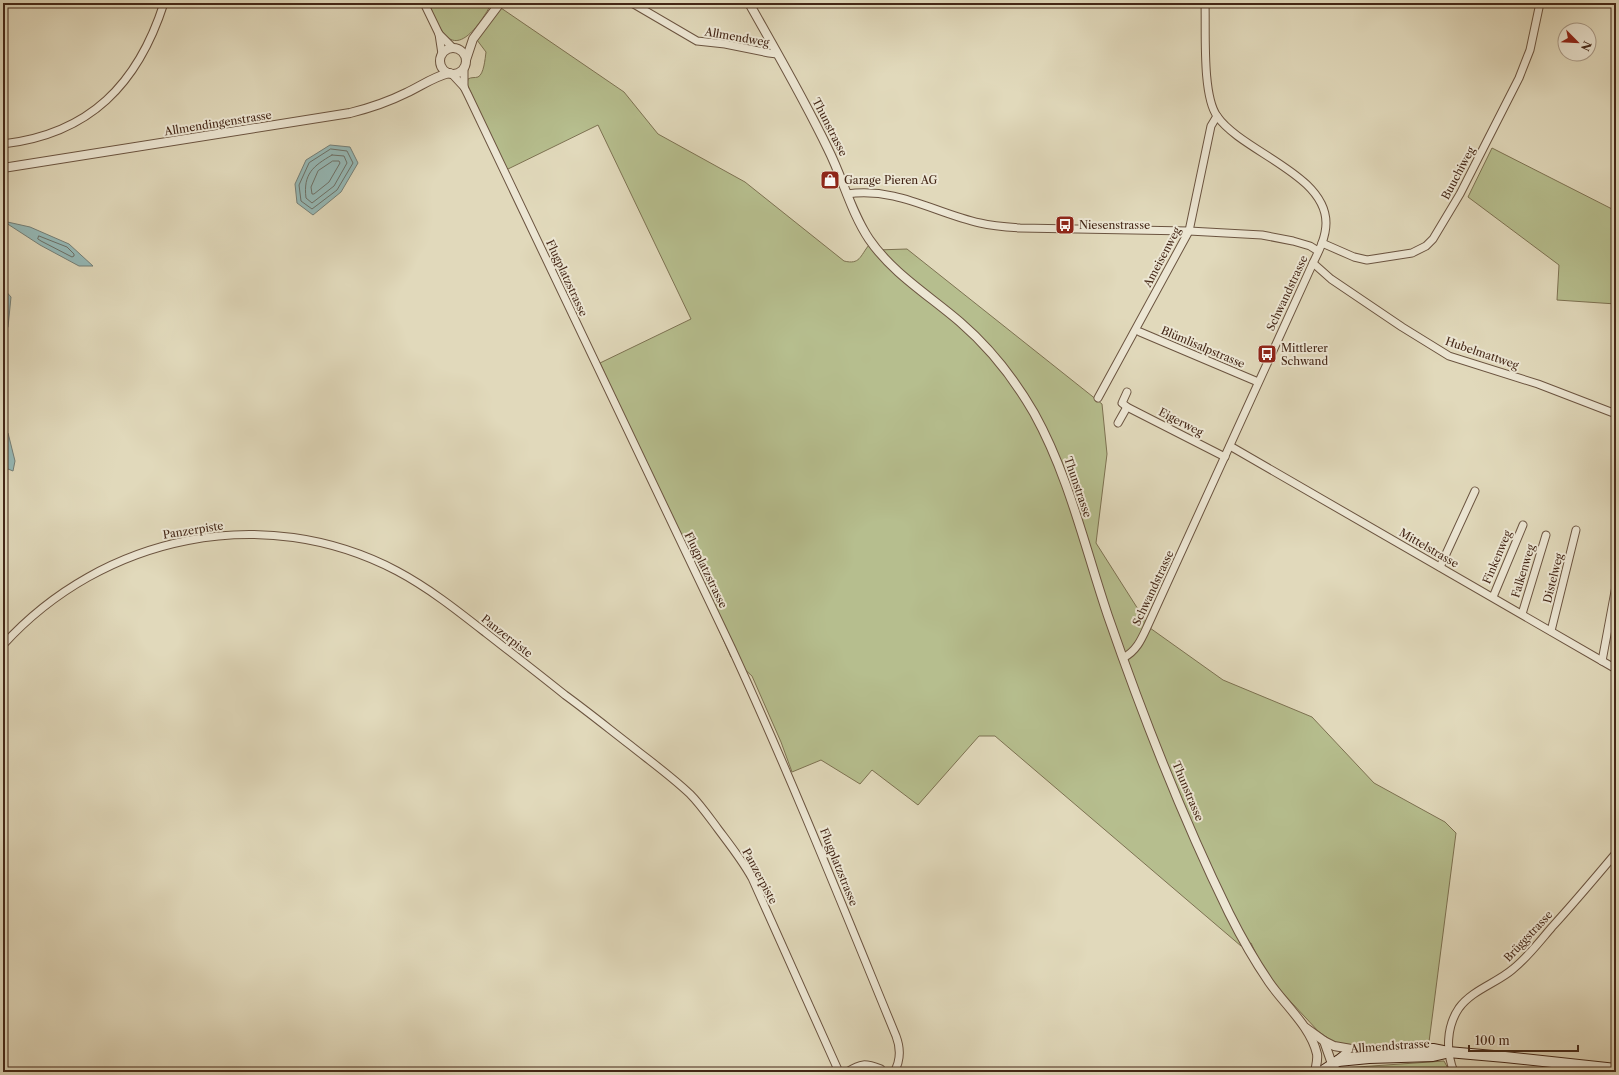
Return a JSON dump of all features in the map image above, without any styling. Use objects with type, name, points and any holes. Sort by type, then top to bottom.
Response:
[{"type":"main road","name":"Allmendstrasse","points":[[1362,1051],[1433,1049],[1448,1052]]},
{"type":"main road","points":[[1322,1072],[1347,1054],[1362,1051]]},
{"type":"main road","name":"Allmendstrasse","points":[[1335,1062],[1369,1058],[1433,1056],[1448,1052]]},
{"type":"main road","points":[[1448,1052],[1616,1070]]},
{"type":"street","points":[[3,144],[38,138],[57,132],[75,123],[107,100],[132,71],[147,48],[164,3]]},
{"type":"street","points":[[424,3],[439,34],[442,54],[440,63],[444,70],[450,73],[459,72],[465,64],[473,39],[500,3]]},
{"type":"street","name":"Allmendweg","points":[[632,3],[697,41],[724,44],[777,54]]},
{"type":"street","name":"Thunstrasse","points":[[749,3],[824,141],[862,228],[879,252],[898,270],[968,328],[1002,367],[1032,410],[1051,447],[1062,475],[1123,658],[1168,776],[1229,914],[1248,949],[1268,981],[1305,1028],[1312,1040],[1317,1055],[1315,1072]]},
{"type":"street","name":"Schwandstrasse","points":[[1123,658],[1133,651],[1140,642],[1322,243],[1325,229],[1325,215],[1322,206],[1313,191],[1293,174],[1234,133],[1216,116],[1211,105],[1207,86],[1205,3]]},
{"type":"street","name":"Buuchiweg","points":[[1322,243],[1354,257],[1367,260],[1412,253],[1426,246],[1433,239],[1464,187],[1519,78],[1530,50],[1540,3]]},
{"type":"street","points":[[439,34],[462,52],[465,64]]},
{"type":"street","points":[[442,54],[446,50],[455,48],[473,39]]},
{"type":"street","name":"Allmendingenstrasse","points":[[430,79],[440,63]]},
{"type":"street","name":"Flugplatzstrasse","points":[[464,87],[465,64]]},
{"type":"street","name":"Flugplatzstrasse","points":[[450,73],[464,87],[770,732],[896,1036],[900,1056],[894,1072]]},
{"type":"street","name":"Allmendingenstrasse","points":[[3,168],[350,113],[381,104],[408,92],[430,79],[450,73]]},
{"type":"street","name":"Ameisenweg","points":[[1098,398],[1189,231],[1211,126],[1216,116]]},
{"type":"street","points":[[847,194],[859,193],[902,197],[992,226],[1020,228],[1189,231],[1270,236],[1303,243],[1318,251]]},
{"type":"street","name":"Hubelmattweg","points":[[1313,263],[1331,279],[1448,356],[1538,384],[1616,414]]},
{"type":"street","name":"Blümlisalpstrasse","points":[[1140,332],[1258,382]]},
{"type":"street","points":[[1118,423],[1127,407],[1122,403],[1127,392]]},
{"type":"street","name":"Eigerweg","points":[[1127,407],[1225,457]]},
{"type":"street","name":"Mittelstrasse","points":[[1230,446],[1616,669]]},
{"type":"street","points":[[1440,567],[1475,491]]},
{"type":"street","name":"Finkenweg","points":[[1493,597],[1523,525]]},
{"type":"street","name":"Distelweg","points":[[1552,631],[1576,530]]},
{"type":"street","name":"Panzerpiste","points":[[3,645],[14,632],[42,607],[96,571],[128,557],[160,546],[184,540],[248,534],[292,538],[327,544],[351,552],[396,571],[427,589],[464,616],[652,762],[691,795],[734,849],[752,878],[839,1072]]},
{"type":"street","name":"Falkenweg","points":[[1522,614],[1546,535]]},
{"type":"street","points":[[1602,660],[1616,586]]},
{"type":"street","name":"Brüggstrasse","points":[[1454,1072],[1448,1052],[1450,1030],[1455,1016],[1460,1008],[1475,994],[1504,977],[1519,964],[1616,853]]},
{"type":"street","name":"Thunstrasse","points":[[1305,1028],[1324,1041],[1341,1048],[1362,1051]]},
{"type":"street","name":"Thunstrasse","points":[[1312,1040],[1335,1062]]},
{"type":"street","points":[[1324,1041],[1335,1062]]},
{"type":"street","points":[[847,1072],[859,1065],[864,1064],[871,1065],[881,1070]]},
{"type":"green space","points":[[428,3],[492,3],[477,26],[463,38],[456,41],[449,38],[442,31]]},
{"type":"green space","points":[[501,8],[624,92],[658,134],[745,182],[844,261],[857,261],[869,245],[876,250],[907,249],[1102,404],[1107,454],[1096,543],[1150,628],[1223,680],[1312,717],[1374,783],[1445,822],[1456,833],[1429,1042],[1348,1047],[1332,1041],[1318,1031],[1279,989],[1261,964],[1251,943],[1241,946],[995,736],[979,736],[918,805],[872,770],[860,784],[821,760],[792,772],[781,742],[752,676],[731,657],[600,363],[691,319],[598,125],[506,170],[467,84],[468,79],[478,77],[482,73],[486,52],[477,40]]},
{"type":"green space","points":[[1492,148],[1616,211],[1616,304],[1557,300],[1559,265],[1468,197]]},
{"type":"green space","points":[[1444,1061],[1450,1072],[1338,1072],[1343,1068]]},
{"type":"water","points":[[330,145],[350,147],[358,163],[341,192],[313,215],[297,203],[295,184],[306,160]]},
{"type":"water","points":[[3,221],[30,227],[69,244],[93,266],[79,266],[40,245]]},
{"type":"water","points":[[3,288],[11,297],[8,327],[3,335]]},
{"type":"water","points":[[3,432],[8,433],[15,461],[13,471],[3,467]]},
{"type":"place","name":"Garage Pieren AG","points":[[830,180]]},
{"type":"place","name":"Niesenstrasse","points":[[1065,225]]},
{"type":"place","name":"Mittlerer Schwand","points":[[1267,354]]}]
